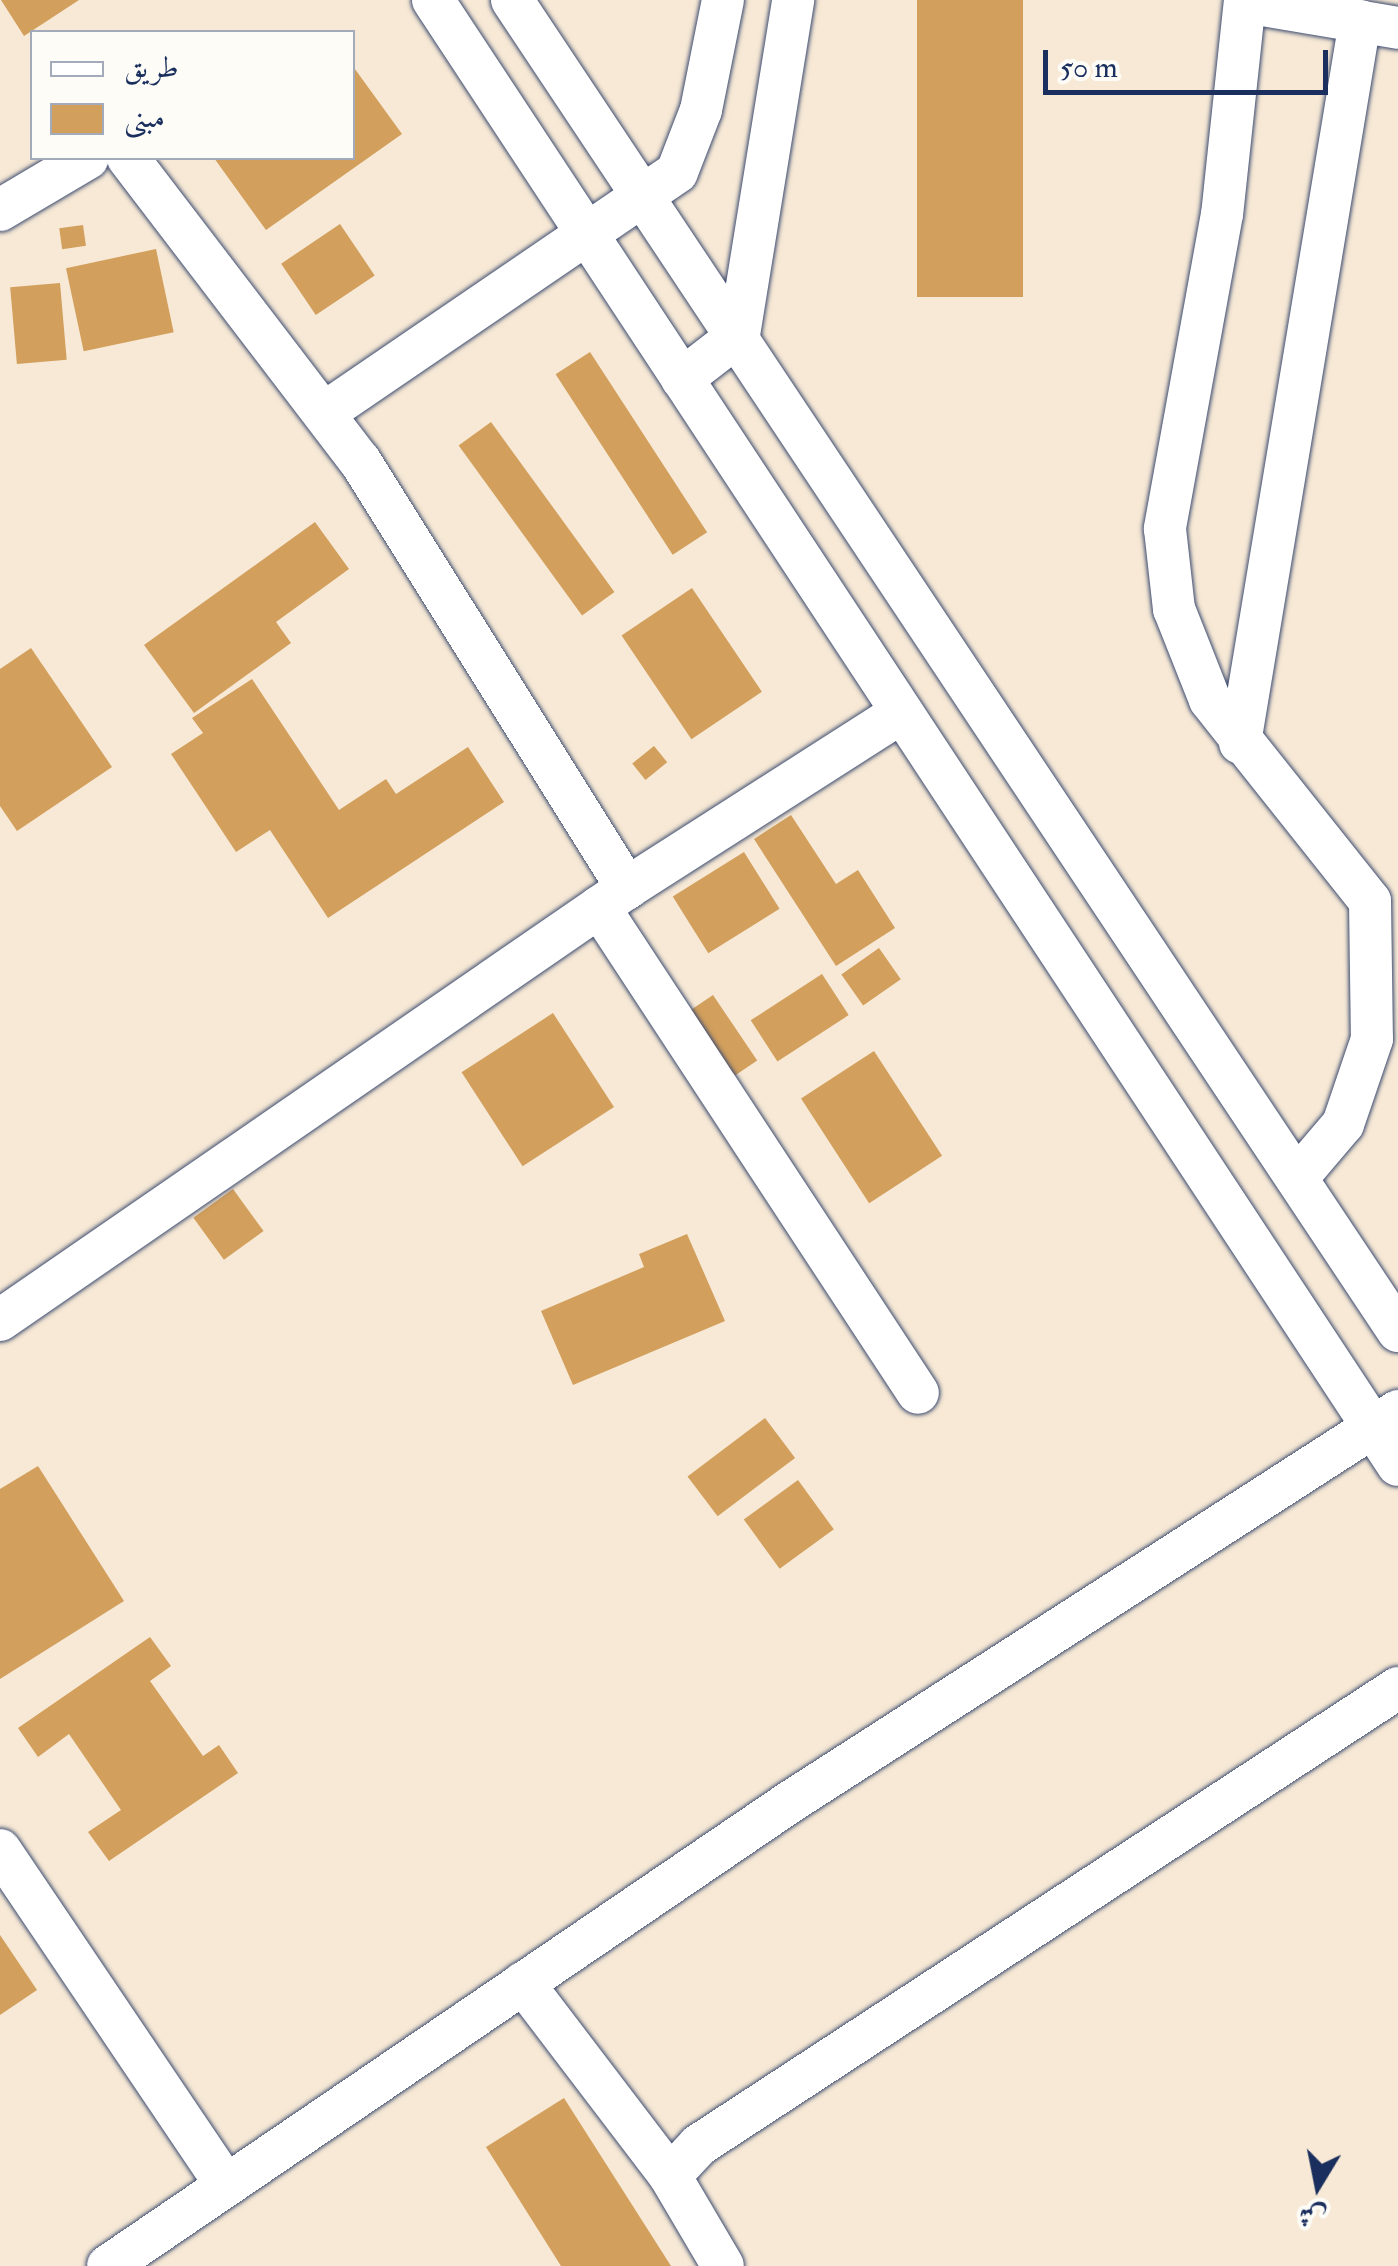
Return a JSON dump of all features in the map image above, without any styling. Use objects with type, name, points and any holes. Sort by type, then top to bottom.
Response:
[{"type":"street","points":[[433,0],[902,712],[1386,1419],[1398,1466]]},
{"type":"street","points":[[512,0],[739,335],[1398,1332]]},
{"type":"street","points":[[324,413],[583,228],[676,172],[701,110],[723,0]]},
{"type":"street","points":[[682,379],[739,335],[793,0]]},
{"type":"street","points":[[1240,742],[1379,25],[1245,1],[1222,214],[1165,529],[1174,609],[1210,700],[1240,742],[1353,870],[1370,901],[1372,1039],[1343,1124],[1297,1178]]},
{"type":"street","points":[[0,210],[85,160]]},
{"type":"street","points":[[130,160],[324,413],[613,898],[918,1393]]},
{"type":"street","points":[[0,1320],[613,898],[902,712]]},
{"type":"street","points":[[1353,870],[1398,879]]},
{"type":"street","points":[[108,2266],[523,1983],[1386,1419]]},
{"type":"street","points":[[670,2176],[699,2145],[1398,1688]]},
{"type":"street","points":[[0,1850],[226,2183]]},
{"type":"street","points":[[523,1983],[670,2176],[723,2266]]},
{"type":"building","points":[[1,0],[79,0],[30,30],[24,36]]},
{"type":"building","points":[[917,0],[1023,0],[1023,297],[917,297]]},
{"type":"building","points":[[355,69],[402,134],[266,230],[215,160],[355,160]]},
{"type":"building","points":[[340,224],[375,275],[316,315],[281,264]]},
{"type":"building","points":[[83,225],[86,246],[62,249],[59,228]]},
{"type":"building","points":[[156,249],[174,332],[84,351],[66,268]]},
{"type":"building","points":[[60,283],[67,360],[17,364],[10,287]]},
{"type":"building","points":[[590,352],[707,532],[673,555],[556,374]]},
{"type":"building","points":[[491,422],[614,592],[582,615],[459,446]]},
{"type":"building","points":[[315,522],[349,569],[276,622],[291,643],[194,713],[144,645]]},
{"type":"building","points":[[692,588],[762,692],[691,739],[622,636]]},
{"type":"building","points":[[31,648],[112,767],[17,831],[0,806],[0,669]]},
{"type":"building","points":[[252,679],[339,810],[386,779],[396,794],[468,747],[504,802],[328,918],[270,830],[236,852],[171,754],[203,733],[192,718]]},
{"type":"building","points":[[654,746],[667,762],[645,780],[632,764]]},
{"type":"building","points":[[791,815],[836,884],[858,870],[895,928],[836,966],[754,839]]},
{"type":"building","points":[[744,852],[780,909],[708,953],[673,897]]},
{"type":"building","points":[[879,948],[901,979],[863,1006],[841,974]]},
{"type":"building","points":[[822,974],[849,1015],[777,1061],[751,1020]]},
{"type":"building","points":[[713,995],[757,1060],[730,1079],[686,1013]]},
{"type":"building","points":[[553,1013],[614,1107],[523,1166],[462,1072]]},
{"type":"building","points":[[874,1051],[942,1156],[869,1203],[801,1098]]},
{"type":"building","points":[[233,1189],[264,1231],[224,1260],[193,1218]]},
{"type":"building","points":[[687,1234],[725,1321],[573,1385],[541,1311],[644,1267],[639,1254]]},
{"type":"building","points":[[765,1418],[795,1458],[718,1516],[688,1476]]},
{"type":"building","points":[[38,1466],[124,1601],[0,1679],[0,1489]]},
{"type":"building","points":[[798,1480],[834,1529],[780,1569],[744,1519]]},
{"type":"building","points":[[150,1637],[171,1666],[150,1681],[203,1756],[219,1745],[238,1773],[109,1861],[88,1832],[121,1810],[69,1734],[38,1757],[18,1728]]},
{"type":"building","points":[[0,1935],[37,1990],[0,2015]]},
{"type":"building","points":[[564,2098],[671,2266],[561,2266],[486,2147]]}]
